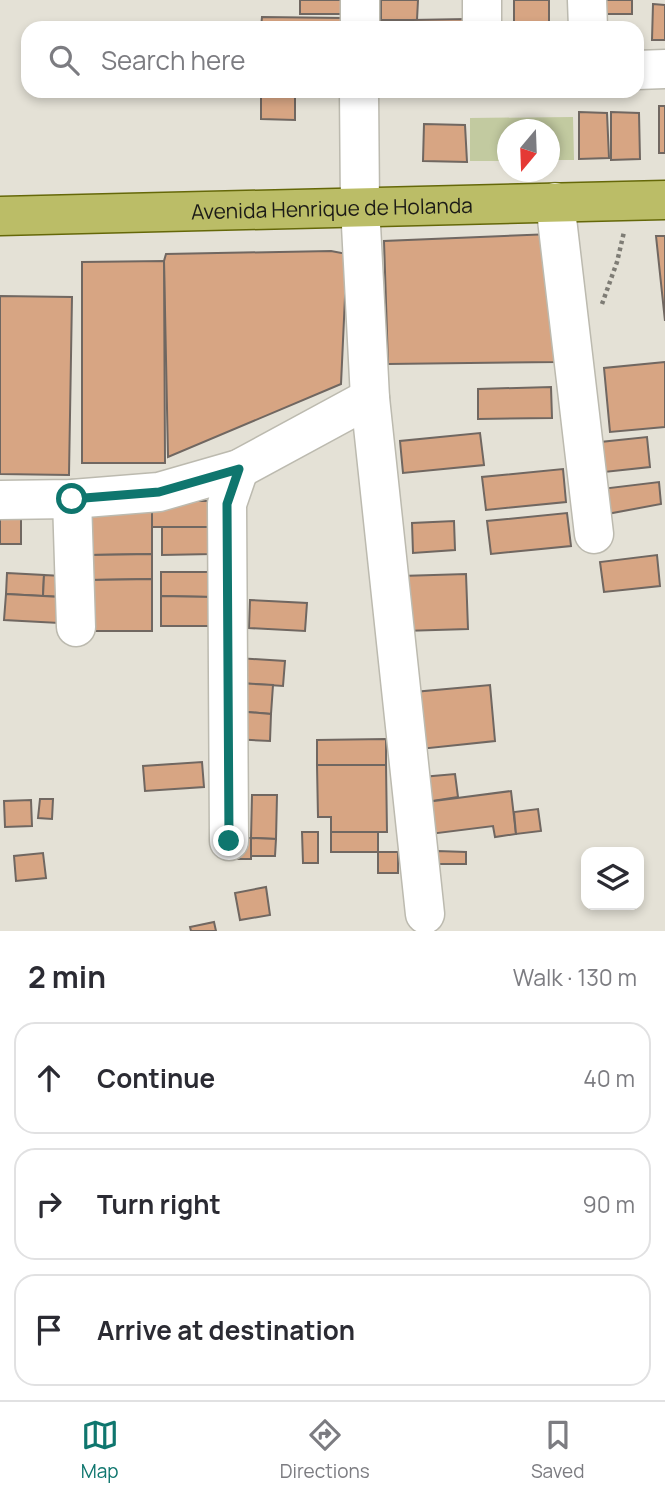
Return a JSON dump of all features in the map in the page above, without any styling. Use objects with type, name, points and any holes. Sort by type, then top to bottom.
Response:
[{"type":"main road","name":"Avenida Henrique de Holanda","points":[[0,216],[648,200]]},
{"type":"street","points":[[360,0],[360,21]]},
{"type":"street","points":[[482,0],[482,21]]},
{"type":"street","points":[[587,0],[588,21]]},
{"type":"street","points":[[644,70],[665,69]]},
{"type":"street","points":[[359,98],[360,206],[370,398],[425,914]]},
{"type":"street","points":[[555,202],[594,534]]},
{"type":"street","points":[[0,500],[72,499],[159,492],[239,469],[370,398]]},
{"type":"street","points":[[229,841],[227,504],[239,469]]},
{"type":"street","points":[[72,499],[76,627]]},
{"type":"path","points":[[572,348],[602,304],[617,262],[648,200]]},
{"type":"green space","points":[[573,117],[574,160],[560,160],[560,119],[497,119],[497,161],[470,161],[470,118]]},
{"type":"building","points":[[300,0],[347,0],[348,14],[300,14]]},
{"type":"building","points":[[381,0],[418,0],[417,20],[381,20]]},
{"type":"building","points":[[514,0],[549,0],[549,21],[514,21]]},
{"type":"building","points":[[596,0],[632,0],[632,14],[596,14]]},
{"type":"building","points":[[653,4],[665,5],[665,40],[652,40]]},
{"type":"building","points":[[262,17],[344,18],[344,21],[262,21]]},
{"type":"building","points":[[467,19],[467,21],[412,21]]},
{"type":"building","points":[[261,98],[295,98],[295,120],[261,119]]},
{"type":"building","points":[[659,106],[665,106],[665,153],[659,153]]},
{"type":"building","points":[[579,112],[607,113],[609,158],[579,159]]},
{"type":"building","points":[[611,112],[639,113],[640,159],[611,160]]},
{"type":"building","points":[[424,124],[465,125],[467,162],[423,161]]},
{"type":"building","points":[[552,234],[557,362],[388,364],[384,241]]},
{"type":"building","points":[[656,236],[665,236],[665,321]]},
{"type":"building","points":[[331,251],[347,254],[341,384],[168,457],[166,254]]},
{"type":"building","points":[[164,261],[165,463],[82,463],[82,262]]},
{"type":"building","points":[[0,296],[72,297],[69,475],[0,474]]},
{"type":"building","points":[[665,362],[665,427],[610,432],[604,368]]},
{"type":"building","points":[[551,387],[552,418],[478,419],[478,389]]},
{"type":"building","points":[[480,433],[484,465],[403,473],[400,441]]},
{"type":"building","points":[[647,437],[650,467],[595,473],[591,443]]},
{"type":"building","points":[[563,469],[566,502],[486,510],[482,477]]},
{"type":"building","points":[[659,482],[661,504],[607,514],[601,489]]},
{"type":"building","points":[[152,501],[212,501],[212,527],[152,527]]},
{"type":"building","points":[[152,501],[152,554],[90,555],[89,502]]},
{"type":"building","points":[[567,513],[571,546],[491,554],[487,521]]},
{"type":"building","points":[[21,518],[21,544],[0,544],[0,519]]},
{"type":"building","points":[[454,521],[455,550],[413,553],[412,523]]},
{"type":"building","points":[[162,527],[212,527],[212,554],[162,555]]},
{"type":"building","points":[[152,554],[152,579],[90,580],[90,555]]},
{"type":"building","points":[[657,555],[660,586],[604,592],[600,562]]},
{"type":"building","points":[[161,572],[212,572],[212,597],[161,596]]},
{"type":"building","points":[[7,573],[44,575],[43,596],[6,594]]},
{"type":"building","points":[[466,574],[468,629],[403,631],[401,576]]},
{"type":"building","points":[[44,575],[62,576],[61,597],[43,596]]},
{"type":"building","points":[[152,579],[152,631],[91,631],[90,580]]},
{"type":"building","points":[[6,594],[61,597],[59,623],[4,620]]},
{"type":"building","points":[[161,596],[212,597],[212,626],[161,626]]},
{"type":"building","points":[[250,600],[307,603],[305,631],[249,628]]},
{"type":"building","points":[[238,658],[285,661],[283,686],[237,683]]},
{"type":"building","points":[[237,683],[273,685],[271,714],[235,711]]},
{"type":"building","points":[[490,685],[495,741],[420,749],[414,692]]},
{"type":"building","points":[[235,711],[271,714],[270,741],[233,739]]},
{"type":"building","points":[[386,739],[386,765],[317,765],[317,740]]},
{"type":"building","points":[[202,762],[204,787],[145,791],[143,766]]},
{"type":"building","points":[[317,765],[386,765],[387,832],[331,832],[331,817],[318,817]]},
{"type":"building","points":[[455,774],[458,797],[426,802],[422,777]]},
{"type":"building","points":[[511,791],[516,834],[495,837],[493,826],[430,834],[426,802]]},
{"type":"building","points":[[252,795],[277,795],[276,839],[251,838]]},
{"type":"building","points":[[40,799],[53,799],[52,819],[38,818]]},
{"type":"building","points":[[31,800],[32,826],[5,827],[4,801]]},
{"type":"building","points":[[538,809],[541,831],[516,834],[514,812]]},
{"type":"building","points":[[302,832],[318,832],[318,863],[303,863]]},
{"type":"building","points":[[331,832],[378,832],[378,852],[331,852]]},
{"type":"building","points":[[234,838],[251,838],[251,859],[233,859]]},
{"type":"building","points":[[251,838],[276,839],[275,856],[251,856]]},
{"type":"building","points":[[437,851],[466,852],[466,864],[437,864]]},
{"type":"building","points":[[378,852],[398,852],[398,873],[378,873]]},
{"type":"building","points":[[43,853],[46,878],[16,881],[14,856]]},
{"type":"building","points":[[266,887],[270,915],[240,920],[235,893]]},
{"type":"building","points":[[214,922],[216,931],[191,931],[190,927]]},
{"type":"route","points":[[72,499],[159,492],[239,469],[227,504],[229,841]]}]
